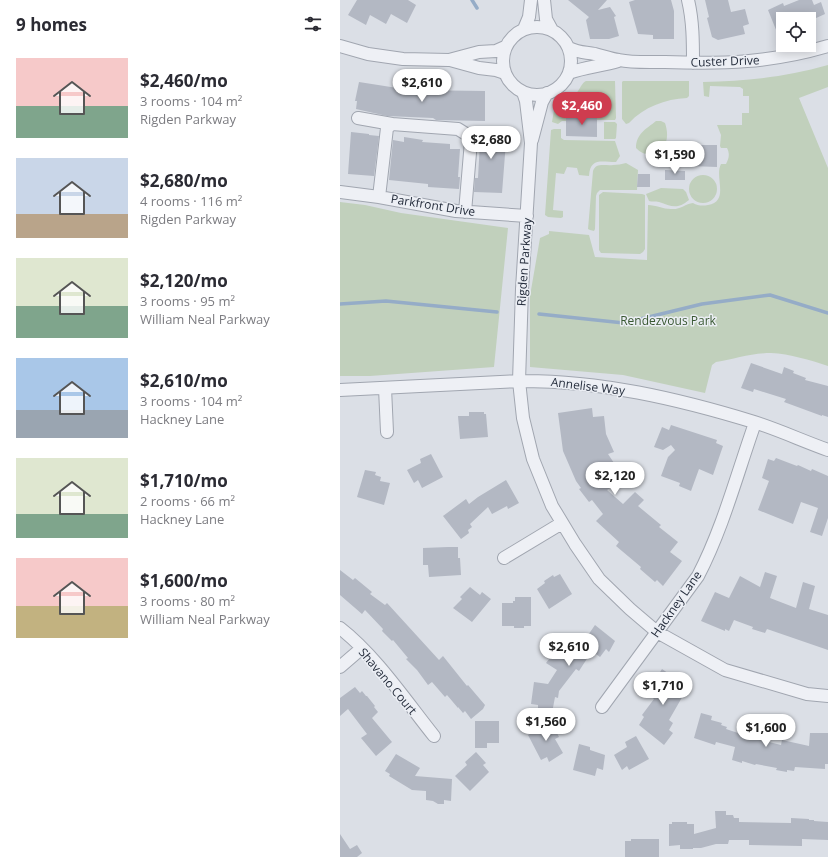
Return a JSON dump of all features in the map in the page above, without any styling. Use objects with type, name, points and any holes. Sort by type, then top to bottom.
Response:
[{"type":"street","points":[[524,29],[529,17],[531,0]]},
{"type":"street","points":[[544,0],[546,18],[552,30]]},
{"type":"street","points":[[688,0],[692,14],[693,63]]},
{"type":"street","points":[[543,27],[552,30],[559,35],[569,48],[571,65],[569,73],[564,82],[556,89],[547,93],[531,94],[523,92],[509,81],[505,73],[503,56],[505,47],[513,36],[524,29],[543,27]]},
{"type":"street","points":[[340,46],[368,54],[403,59],[449,60],[505,73]]},
{"type":"street","name":"Custer Drive","points":[[569,48],[579,52],[620,61],[734,63],[774,59],[828,46]]},
{"type":"street","points":[[449,60],[479,52],[496,51],[505,47]]},
{"type":"street","name":"Custer Drive","points":[[569,73],[580,69],[620,61]]},
{"type":"street","name":"Rigden Parkway","points":[[523,92],[526,101],[531,143],[522,289],[519,381],[523,418],[533,459],[552,506],[575,544],[599,579],[630,609],[657,632],[725,670],[807,694],[828,696]]},
{"type":"street","name":"Rigden Parkway","points":[[531,143],[542,102],[547,93]]},
{"type":"street","points":[[358,118],[392,124],[458,129],[466,134],[471,141],[465,212]]},
{"type":"street","points":[[379,197],[387,128],[392,124]]},
{"type":"street","name":"Parkfront Drive","points":[[340,192],[379,197],[465,212],[527,216]]},
{"type":"street","name":"Annelise Way","points":[[340,390],[519,381],[541,381],[623,390],[685,403],[755,423],[828,450]]},
{"type":"street","points":[[385,388],[387,432]]},
{"type":"street","name":"Hackney Lane","points":[[602,707],[698,576],[708,557],[755,423]]},
{"type":"street","points":[[504,558],[562,523]]},
{"type":"street","name":"Shavano Court","points":[[340,628],[374,660],[434,736]]},
{"type":"street","points":[[340,668],[362,648]]},
{"type":"green space","name":"Rendezvous Park","points":[[828,65],[828,87],[799,98],[828,168],[828,366],[793,356],[771,353],[750,355],[716,362],[712,365],[705,393],[623,375],[530,367],[530,296],[540,238],[549,234],[549,231],[589,235],[595,257],[647,260],[648,205],[674,209],[693,203],[702,206],[715,203],[720,194],[719,169],[721,164],[726,164],[729,156],[727,148],[721,148],[720,146],[721,135],[717,125],[742,125],[742,113],[749,113],[749,96],[743,96],[743,89],[740,87],[710,86],[709,97],[704,96],[703,82],[766,78],[797,73]]},
{"type":"green space","points":[[586,81],[615,81],[615,120],[597,120],[596,117],[567,116],[566,121],[562,121],[558,124],[552,122],[554,110],[570,100]]},
{"type":"green space","points":[[623,81],[689,81],[689,96],[687,98],[663,102],[648,108],[626,124],[622,119]]},
{"type":"green space","points":[[656,121],[665,123],[667,132],[666,142],[664,147],[657,153],[649,155],[644,154],[636,148],[636,143],[642,132]]},
{"type":"green space","points":[[604,122],[615,122],[617,124],[615,139],[604,139]]},
{"type":"green space","points":[[561,129],[561,138],[564,140],[615,141],[620,156],[616,162],[602,161],[594,163],[590,170],[589,176],[579,175],[577,168],[567,167],[564,174],[556,173],[553,210],[563,211],[563,217],[561,218],[548,217],[545,215],[551,130]]},
{"type":"green space","points":[[626,163],[638,170],[637,190],[600,190],[596,196],[595,229],[594,231],[588,229],[594,168],[599,165],[616,165]]},
{"type":"green space","points":[[703,175],[713,179],[717,189],[713,199],[703,203],[693,199],[689,189],[693,179]]},
{"type":"green space","points":[[661,188],[683,189],[689,200],[677,206],[649,201],[646,194]]},
{"type":"green space","points":[[603,192],[645,195],[645,249],[640,254],[601,253],[599,250],[599,195]]},
{"type":"green space","points":[[340,202],[365,205],[401,213],[508,228],[494,367],[370,376],[340,376]]},
{"type":"building","points":[[357,0],[408,0],[416,5],[407,23],[391,14],[386,24],[370,15],[366,25],[348,15]]},
{"type":"building","points":[[568,0],[607,0],[598,10],[610,7],[616,16],[614,17],[619,36],[609,39],[590,39],[586,20],[589,17]]},
{"type":"building","points":[[635,0],[671,0],[674,11],[674,39],[653,39],[653,35],[638,34],[629,2]]},
{"type":"building","points":[[705,0],[728,0],[731,12],[745,9],[749,24],[743,26],[745,34],[718,40],[712,37],[707,18],[709,17]]},
{"type":"building","points":[[799,0],[812,0],[814,5],[821,2],[825,14],[816,18],[816,12],[776,12],[776,30],[768,10],[783,3],[784,6]]},
{"type":"building","points":[[359,82],[410,90],[485,91],[485,121],[436,120],[433,118],[387,116],[356,109],[357,101],[355,101]]},
{"type":"building","points":[[566,116],[597,117],[597,137],[566,136]]},
{"type":"building","points":[[479,127],[507,129],[502,193],[474,192],[475,178],[478,178],[480,142],[478,142]]},
{"type":"building","points":[[351,132],[379,136],[374,176],[348,174]]},
{"type":"building","points":[[404,137],[423,140],[422,142],[450,144],[450,149],[460,149],[458,177],[460,177],[459,189],[428,187],[428,184],[389,180],[393,140],[404,142]]},
{"type":"building","points":[[690,145],[717,145],[717,167],[690,166]]},
{"type":"building","points":[[665,170],[685,171],[685,180],[665,180]]},
{"type":"building","points":[[638,174],[650,174],[650,187],[637,187]]},
{"type":"building","points":[[751,363],[782,374],[784,367],[794,371],[793,373],[806,378],[805,380],[828,386],[828,417],[784,402],[786,399],[754,389],[753,392],[741,388]]},
{"type":"building","points":[[592,408],[593,417],[604,416],[606,434],[614,452],[608,454],[624,478],[607,490],[623,504],[635,492],[644,500],[638,506],[661,525],[659,527],[678,542],[670,552],[682,561],[663,586],[657,580],[655,582],[640,569],[641,567],[616,546],[619,542],[596,521],[603,514],[592,500],[589,502],[579,489],[581,488],[576,481],[563,451],[558,413]]},
{"type":"building","points":[[469,412],[484,412],[484,414],[486,414],[488,437],[460,439],[458,416],[469,416]]},
{"type":"building","points":[[671,425],[717,440],[716,443],[723,446],[713,475],[699,469],[691,491],[679,486],[680,483],[661,476],[668,457],[675,450],[671,445],[663,450],[654,447],[662,427],[669,430]]},
{"type":"building","points":[[431,454],[443,477],[422,488],[418,480],[414,483],[407,470],[421,463],[420,459]]},
{"type":"building","points":[[776,458],[811,471],[812,469],[828,476],[828,518],[822,536],[810,532],[818,508],[801,502],[793,524],[758,510],[769,481],[762,478],[768,459],[774,461]]},
{"type":"building","points":[[365,470],[376,472],[375,475],[381,477],[380,481],[390,483],[384,505],[357,497]]},
{"type":"building","points":[[506,480],[519,503],[508,509],[507,506],[492,514],[488,507],[470,524],[472,527],[468,530],[469,533],[461,539],[443,516],[466,499],[469,504]]},
{"type":"building","points":[[458,547],[461,575],[429,577],[428,565],[423,565],[423,548]]},
{"type":"building","points":[[340,570],[353,580],[355,578],[372,592],[370,594],[385,605],[387,603],[439,660],[443,656],[467,686],[468,685],[485,705],[483,709],[471,719],[465,711],[463,713],[458,708],[447,695],[445,697],[432,682],[428,685],[417,670],[406,659],[408,658],[393,640],[392,641],[382,631],[383,629],[365,610],[362,614],[340,595]]},
{"type":"building","points":[[765,572],[777,576],[770,598],[796,608],[803,582],[815,586],[809,609],[828,615],[828,650],[767,629],[765,633],[752,629],[753,627],[734,620],[729,631],[725,629],[725,631],[701,621],[715,592],[729,598],[740,576],[760,587]]},
{"type":"building","points":[[560,574],[572,594],[549,609],[537,589],[545,583],[544,581],[553,575],[554,577]]},
{"type":"building","points":[[470,587],[480,595],[482,592],[491,599],[472,622],[453,608],[462,599],[460,597]]},
{"type":"building","points":[[515,597],[531,597],[531,626],[514,628],[514,626],[502,626],[502,603],[513,603],[513,601],[515,601]]},
{"type":"building","points":[[595,625],[615,641],[609,652],[606,649],[600,657],[592,651],[579,671],[576,669],[559,691],[558,698],[555,697],[552,713],[538,710],[538,705],[531,704],[534,682],[548,684],[557,670],[546,663],[562,645],[575,654]]},
{"type":"building","points":[[662,669],[688,687],[669,720],[673,723],[669,730],[673,733],[664,745],[639,725],[644,717],[642,715],[654,699],[649,695],[657,682],[655,680]]},
{"type":"building","points":[[355,687],[360,693],[362,691],[375,706],[374,707],[378,712],[372,718],[392,742],[376,756],[361,738],[367,734],[348,709],[340,716],[340,698]]},
{"type":"building","points":[[701,713],[712,716],[711,720],[722,723],[721,725],[727,727],[726,729],[750,737],[751,733],[762,736],[761,740],[781,745],[782,740],[809,746],[810,733],[828,733],[828,764],[825,764],[825,769],[795,767],[794,771],[787,770],[787,772],[776,770],[777,768],[755,765],[742,761],[742,763],[732,760],[735,747],[716,742],[715,745],[694,738]]},
{"type":"building","points":[[475,721],[499,721],[499,743],[487,743],[487,748],[475,748]]},
{"type":"building","points":[[552,721],[559,737],[555,739],[563,753],[549,762],[547,757],[541,760],[528,735]]},
{"type":"building","points":[[636,736],[649,759],[629,770],[627,766],[622,770],[614,755],[627,747],[625,742]]},
{"type":"building","points":[[579,744],[590,747],[590,750],[605,755],[603,770],[597,768],[595,776],[573,770]]},
{"type":"building","points":[[476,752],[486,763],[483,765],[489,772],[470,791],[455,776],[467,765],[465,762]]},
{"type":"building","points":[[396,754],[420,768],[415,776],[452,779],[451,801],[444,800],[444,804],[438,804],[433,801],[426,800],[426,791],[412,790],[389,776],[390,774],[385,771]]},
{"type":"building","points":[[715,811],[726,811],[726,815],[733,815],[734,818],[739,818],[739,822],[791,823],[791,818],[828,822],[828,840],[802,839],[802,846],[749,845],[749,840],[729,840],[728,844],[716,844],[693,849],[680,849],[680,845],[669,846],[669,824],[672,824],[672,822],[687,822],[687,824],[694,824],[694,834],[716,828]]},
{"type":"building","points":[[340,834],[350,849],[357,845],[362,853],[357,857],[340,857]]},
{"type":"building","points":[[631,839],[659,839],[659,857],[625,857],[625,841],[631,841]]},
{"type":"waterway","points":[[472,0],[477,8]]},
{"type":"waterway","points":[[539,314],[624,323],[702,304],[770,295],[828,313]]},
{"type":"waterway","points":[[340,304],[386,301],[497,312]]}]
